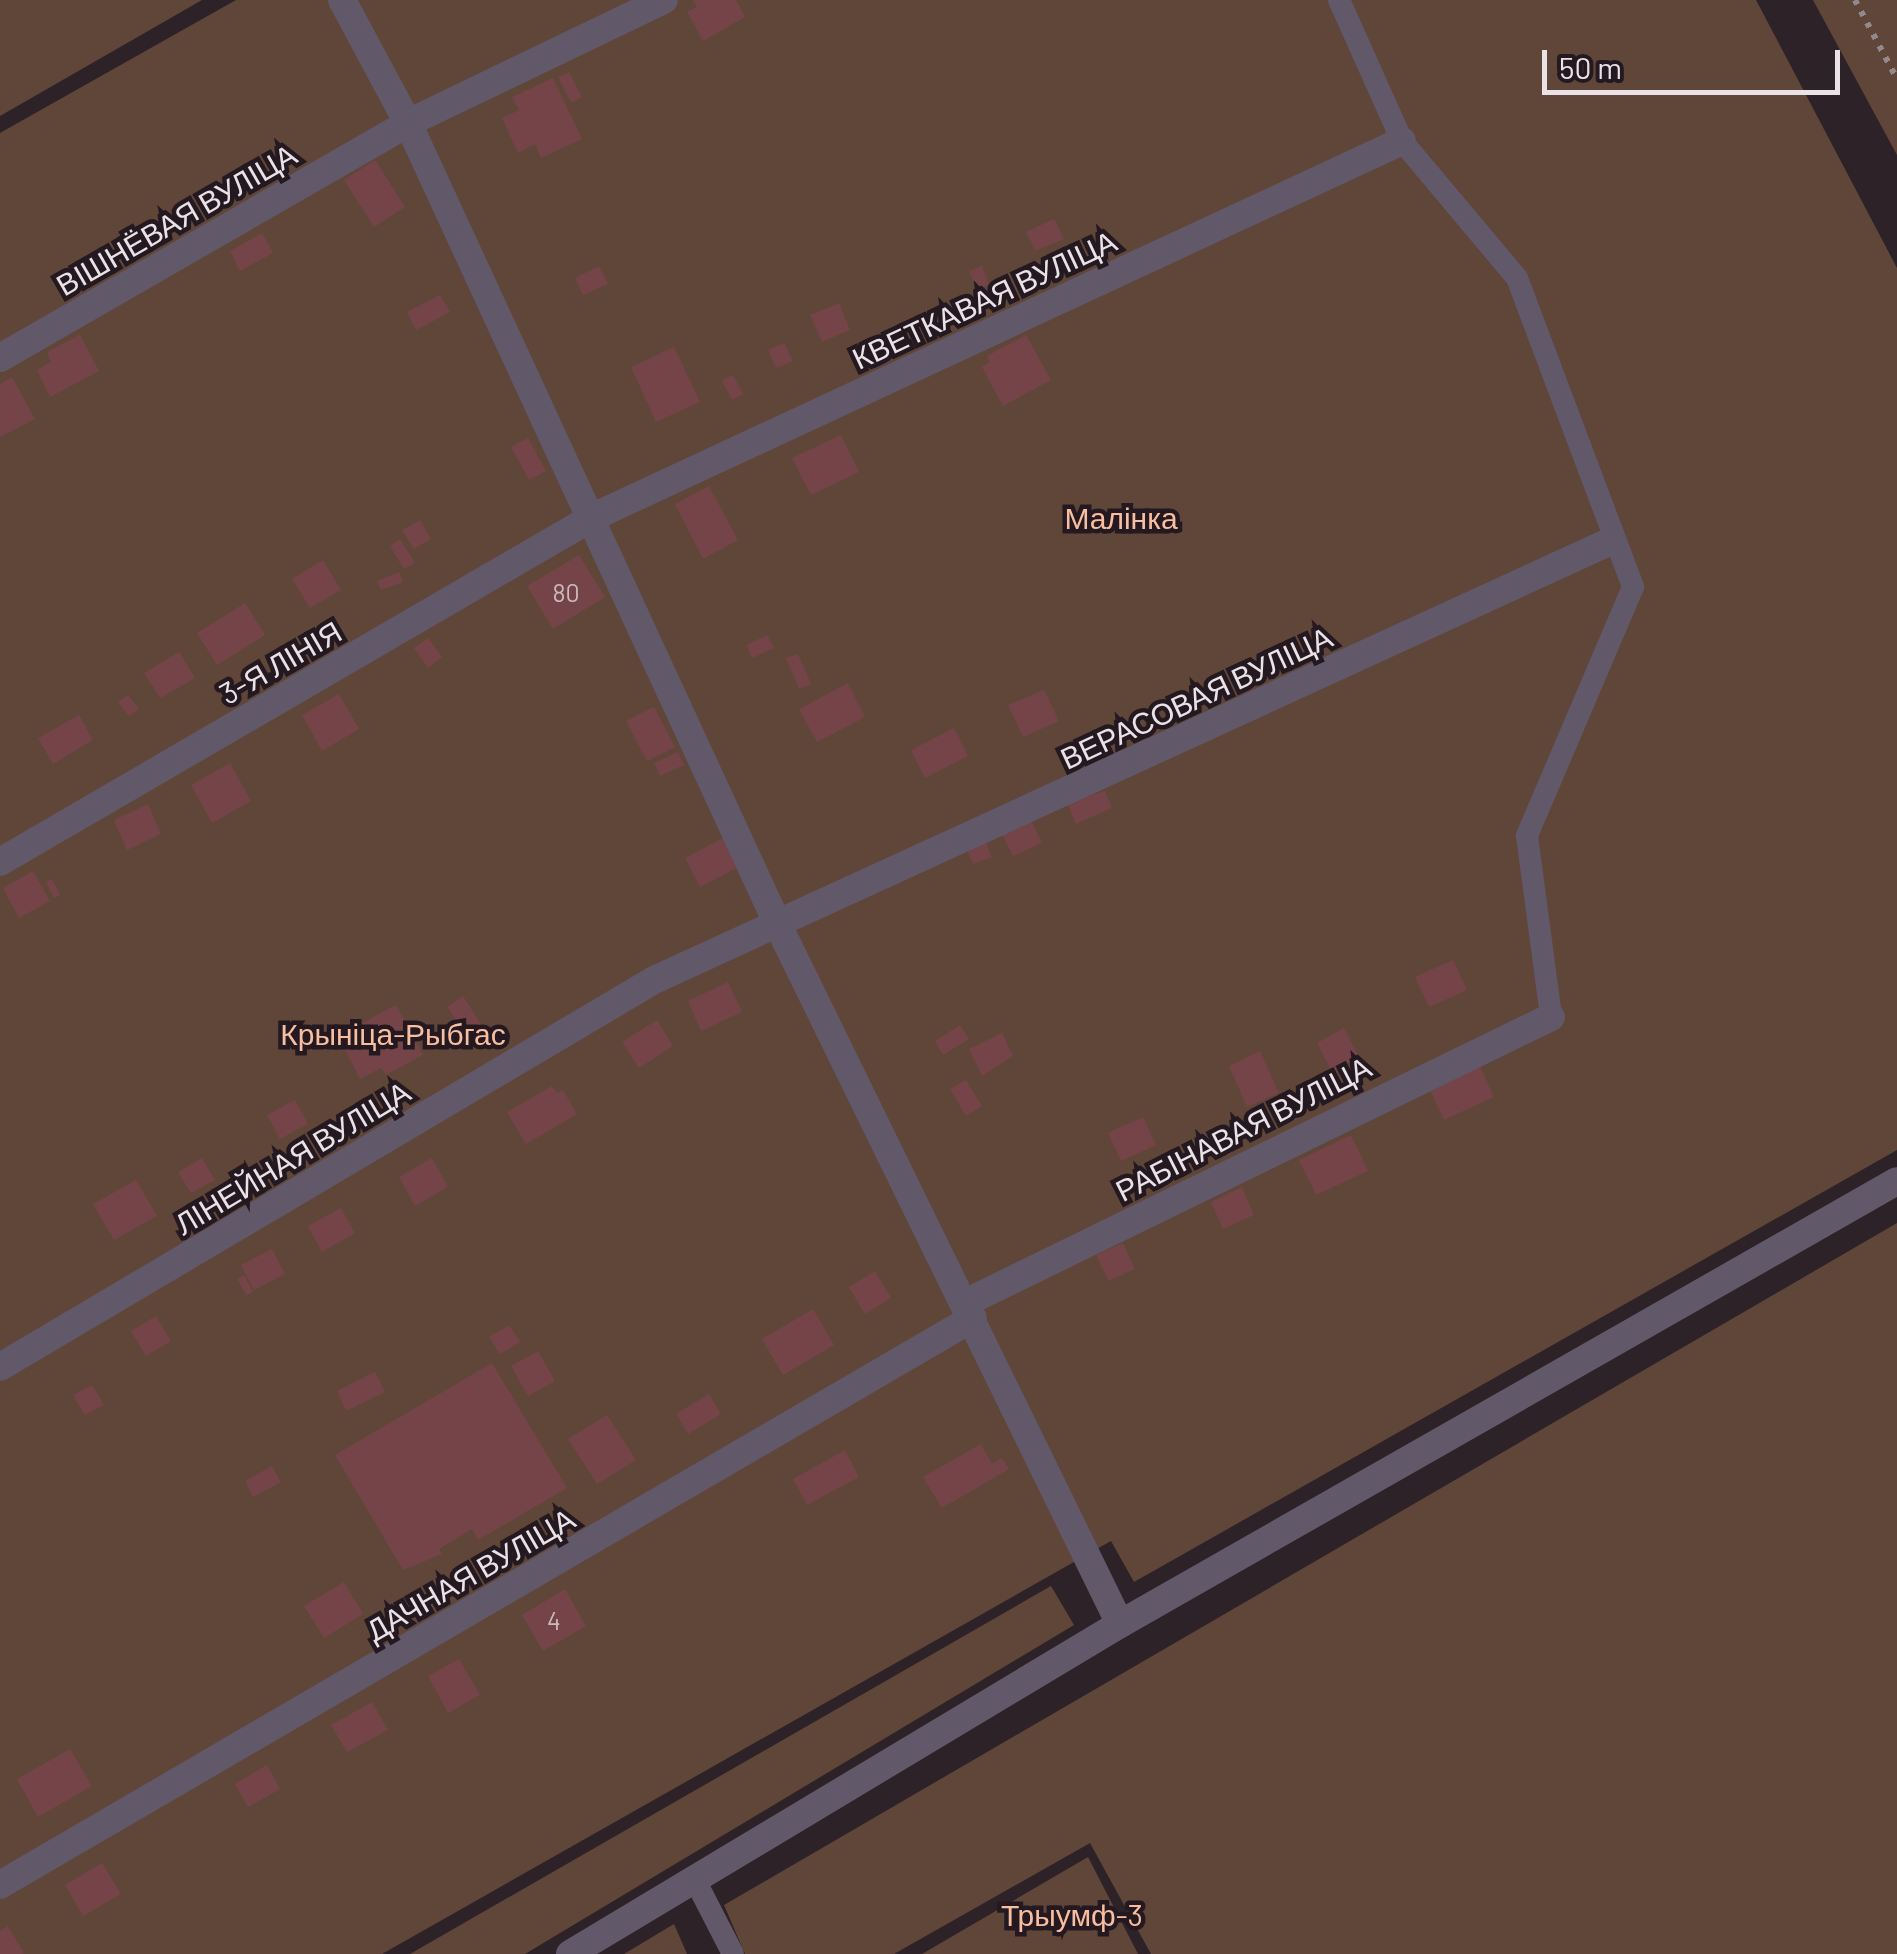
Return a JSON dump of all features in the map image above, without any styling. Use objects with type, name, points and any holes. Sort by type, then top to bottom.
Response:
[{"type":"street","points":[[342,0],[396,130],[593,517],[779,927],[1120,1624]]},
{"type":"street","name":"ВІШНЁВАЯ ВУЛІЦА","points":[[0,358],[396,130],[664,0]]},
{"type":"street","name":"КВЕТКАВАЯ ВУЛІЦА","points":[[593,517],[1402,141]]},
{"type":"street","name":"3-Я ЛІНІЯ","points":[[0,862],[593,517]]},
{"type":"street","name":"ВЕРАСОВАЯ ВУЛІЦА","points":[[779,927],[1610,541]]},
{"type":"street","name":"ЛІНЕЙНАЯ ВУЛІЦА","points":[[0,1367],[654,980],[779,927]]},
{"type":"street","name":"РАБІНАВАЯ ВУЛІЦА","points":[[969,1311],[1552,1017]]},
{"type":"street","points":[[570,1954],[1120,1624],[1897,1181]]},
{"type":"street","name":"ДАЧНАЯ ВУЛІЦА","points":[[0,1885],[969,1311]]},
{"type":"lane","points":[[1339,0],[1402,141],[1516,278],[1610,541],[1633,587],[1527,836],[1552,1017]]},
{"type":"lane","points":[[694,1878],[733,1954]]},
{"type":"path","points":[[1855,0],[1897,78]]},
{"type":"green space","points":[[0,0],[202,0],[0,116]]},
{"type":"green space","points":[[236,0],[1756,0],[1897,268],[1897,1150],[1134,1582],[1111,1541],[382,1954],[0,1954],[0,133]]},
{"type":"green space","points":[[1813,0],[1897,0],[1897,155]]},
{"type":"green space","points":[[1897,1223],[1897,1954],[1151,1954],[1090,1843],[894,1954],[745,1954],[724,1905]]},
{"type":"green space","points":[[1051,1586],[1074,1625],[525,1954],[410,1954]]},
{"type":"green space","name":"Трыумф-3","points":[[1088,1857],[1138,1954],[922,1954]]},
{"type":"green space","points":[[674,1924],[687,1954],[624,1954]]},
{"type":"building","points":[[693,0],[736,0],[745,17],[703,41],[687,12],[697,7]]},
{"type":"building","points":[[569,72],[582,97],[571,103],[558,77]]},
{"type":"building","points":[[553,78],[582,139],[541,158],[535,144],[518,153],[502,118],[519,110],[512,97]]},
{"type":"building","points":[[375,160],[405,207],[374,227],[344,180]]},
{"type":"building","points":[[1054,219],[1064,239],[1035,251],[1026,232]]},
{"type":"building","points":[[262,233],[273,253],[240,271],[230,251]]},
{"type":"building","points":[[599,266],[608,284],[583,295],[575,278]]},
{"type":"building","points":[[982,266],[989,284],[977,289],[969,271]]},
{"type":"building","points":[[440,295],[450,312],[416,330],[407,312]]},
{"type":"building","points":[[839,303],[850,330],[822,342],[810,315]]},
{"type":"building","points":[[80,335],[99,371],[50,397],[37,370],[51,362],[47,352]]},
{"type":"building","points":[[1026,335],[1051,380],[1003,406],[982,367],[990,362],[987,356]]},
{"type":"building","points":[[784,343],[793,361],[776,368],[768,350]]},
{"type":"building","points":[[674,347],[700,402],[656,422],[631,367]]},
{"type":"building","points":[[733,375],[743,394],[732,400],[722,380]]},
{"type":"building","points":[[12,377],[35,419],[0,437],[0,384]]},
{"type":"building","points":[[841,435],[859,472],[811,495],[792,458]]},
{"type":"building","points":[[528,438],[546,471],[529,480],[511,447]]},
{"type":"building","points":[[709,486],[738,540],[703,559],[675,504]]},
{"type":"building","points":[[420,520],[431,539],[414,549],[402,530]]},
{"type":"building","points":[[400,539],[415,563],[404,569],[390,546]]},
{"type":"building","points":[[579,555],[605,597],[553,629],[527,586]]},
{"type":"building","points":[[323,560],[341,590],[310,608],[292,579]]},
{"type":"building","points":[[399,572],[403,582],[381,590],[377,581]]},
{"type":"building","points":[[245,603],[265,635],[217,665],[197,633]]},
{"type":"building","points":[[767,635],[774,648],[752,658],[747,645]]},
{"type":"building","points":[[428,638],[442,657],[428,668],[414,648]]},
{"type":"building","points":[[179,652],[195,678],[160,698],[144,673]]},
{"type":"building","points":[[798,654],[811,684],[799,689],[786,658]]},
{"type":"building","points":[[848,683],[865,717],[817,742],[799,709]]},
{"type":"building","points":[[1044,690],[1059,721],[1023,737],[1008,705]]},
{"type":"building","points":[[339,694],[359,729],[322,751],[302,715]]},
{"type":"building","points":[[128,695],[139,709],[129,716],[118,702]]},
{"type":"building","points":[[654,707],[675,747],[647,761],[626,721]]},
{"type":"building","points":[[79,715],[93,740],[53,764],[38,738]]},
{"type":"building","points":[[954,728],[968,756],[925,778],[911,750]]},
{"type":"building","points":[[678,752],[684,765],[660,776],[654,763]]},
{"type":"building","points":[[230,763],[251,801],[212,823],[191,785]]},
{"type":"building","points":[[1105,791],[1112,808],[1076,824],[1067,802]]},
{"type":"building","points":[[148,804],[161,834],[127,850],[114,820]]},
{"type":"building","points":[[1029,816],[1042,843],[1013,856],[1000,830]]},
{"type":"building","points":[[727,836],[742,865],[700,887],[685,858]]},
{"type":"building","points":[[984,838],[992,857],[973,864],[965,846]]},
{"type":"building","points":[[33,871],[50,901],[19,918],[3,888]]},
{"type":"building","points":[[52,879],[60,895],[54,898],[46,882]]},
{"type":"building","points":[[1453,960],[1467,990],[1429,1007],[1415,977]]},
{"type":"building","points":[[728,982],[742,1012],[701,1031],[688,1001]]},
{"type":"building","points":[[463,996],[481,1024],[466,1034],[447,1007]]},
{"type":"building","points":[[396,1005],[423,1055],[386,1075],[381,1068],[360,1079],[338,1036]]},
{"type":"building","points":[[657,1020],[673,1046],[639,1068],[622,1042]]},
{"type":"building","points":[[960,1025],[969,1039],[943,1055],[935,1041]]},
{"type":"building","points":[[1344,1028],[1359,1057],[1332,1072],[1317,1043]]},
{"type":"building","points":[[1002,1033],[1013,1056],[982,1076],[969,1049]]},
{"type":"building","points":[[1260,1051],[1279,1093],[1247,1107],[1229,1066]]},
{"type":"building","points":[[1479,1064],[1494,1097],[1444,1120],[1429,1088]]},
{"type":"building","points":[[966,1080],[982,1106],[966,1116],[950,1089]]},
{"type":"building","points":[[552,1086],[557,1093],[563,1090],[577,1114],[526,1144],[507,1112]]},
{"type":"building","points":[[295,1100],[308,1124],[280,1139],[267,1115]]},
{"type":"building","points":[[1143,1117],[1156,1145],[1121,1161],[1108,1133]]},
{"type":"building","points":[[1351,1135],[1368,1171],[1316,1195],[1299,1160]]},
{"type":"building","points":[[202,1158],[215,1180],[191,1193],[178,1172]]},
{"type":"building","points":[[432,1158],[448,1187],[415,1206],[399,1177]]},
{"type":"building","points":[[136,1180],[157,1216],[114,1240],[93,1204]]},
{"type":"building","points":[[1242,1187],[1254,1215],[1223,1229],[1211,1202]]},
{"type":"building","points":[[341,1208],[355,1233],[322,1252],[308,1226]]},
{"type":"building","points":[[1123,1243],[1135,1269],[1109,1281],[1096,1255]]},
{"type":"building","points":[[272,1249],[285,1274],[254,1290],[241,1265]]},
{"type":"building","points":[[875,1271],[891,1298],[865,1314],[849,1287]]},
{"type":"building","points":[[244,1275],[253,1292],[246,1295],[237,1279]]},
{"type":"building","points":[[813,1309],[834,1345],[783,1375],[762,1339]]},
{"type":"building","points":[[156,1316],[171,1341],[146,1356],[131,1331]]},
{"type":"building","points":[[509,1325],[520,1342],[500,1354],[489,1337]]},
{"type":"building","points":[[538,1351],[555,1381],[528,1396],[511,1366]]},
{"type":"building","points":[[492,1363],[567,1488],[478,1540],[472,1529],[439,1549],[442,1554],[403,1570],[335,1455]]},
{"type":"building","points":[[375,1372],[385,1392],[346,1411],[337,1391]]},
{"type":"building","points":[[92,1385],[104,1405],[85,1415],[73,1395]]},
{"type":"building","points":[[709,1394],[721,1414],[688,1434],[676,1414]]},
{"type":"building","points":[[607,1415],[636,1460],[597,1484],[568,1439]]},
{"type":"building","points":[[981,1444],[992,1464],[1002,1458],[1009,1469],[942,1508],[923,1477]]},
{"type":"building","points":[[845,1450],[859,1477],[807,1505],[793,1479]]},
{"type":"building","points":[[272,1466],[281,1482],[253,1497],[245,1481]]},
{"type":"building","points":[[344,1582],[363,1614],[324,1638],[304,1606]]},
{"type":"building","points":[[565,1589],[586,1626],[543,1651],[522,1615]]},
{"type":"building","points":[[459,1659],[480,1695],[448,1713],[428,1676]]},
{"type":"building","points":[[372,1702],[388,1730],[347,1752],[331,1725]]},
{"type":"building","points":[[70,1749],[92,1786],[38,1817],[17,1779]]},
{"type":"building","points":[[267,1765],[280,1789],[248,1807],[235,1784]]},
{"type":"building","points":[[102,1863],[121,1894],[83,1916],[65,1885]]},
{"type":"building","points":[[8,1926],[24,1953],[0,1954],[0,1931]]},
{"type":"park label","name":"Малінка","points":[[1121,517]]},
{"type":"park label","name":"Крыніца-Рыбгас","points":[[393,1033]]}]
